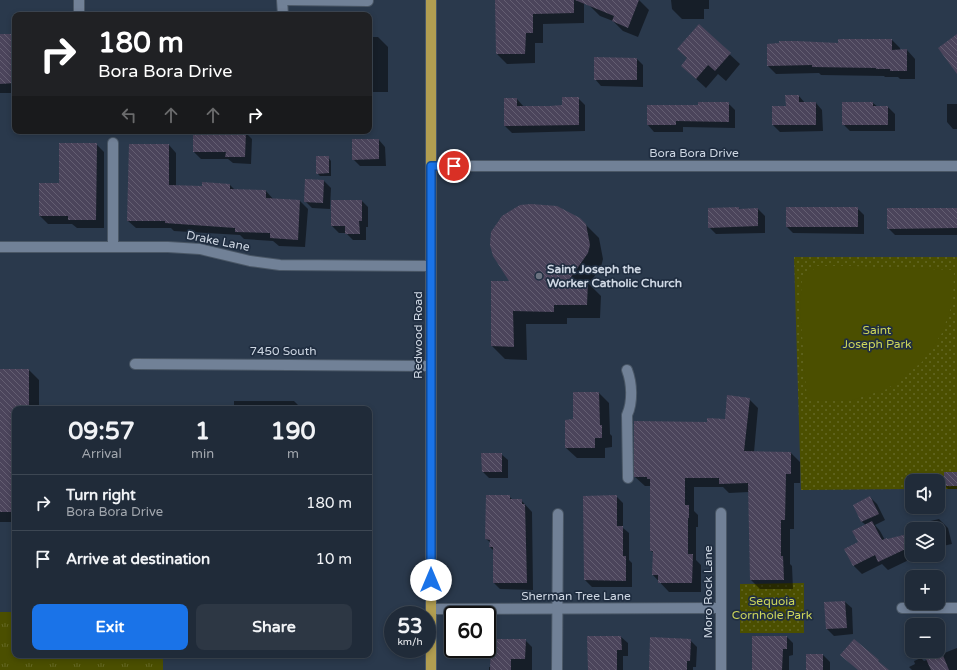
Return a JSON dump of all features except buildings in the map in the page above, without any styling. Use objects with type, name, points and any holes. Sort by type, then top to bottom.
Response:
[{"type":"main road","name":"Redwood Road","points":[[431,0],[431,606]]},
{"type":"main road","name":"Redwood Road","points":[[431,658],[431,670]]},
{"type":"street","points":[[79,0],[79,12]]},
{"type":"street","points":[[282,0],[283,12]]},
{"type":"street","points":[[286,0],[368,1]]},
{"type":"street","points":[[113,143],[113,247]]},
{"type":"street","name":"Bora Bora Drive","points":[[431,166],[957,166]]},
{"type":"street","name":"Drake Lane","points":[[0,247],[183,247],[217,252],[280,265],[431,266]]},
{"type":"street","name":"7450 South","points":[[135,364],[431,366]]},
{"type":"street","points":[[627,370],[630,378],[630,407],[626,415],[628,478]]},
{"type":"street","name":"Moro Rock Lane","points":[[721,513],[721,670]]},
{"type":"street","points":[[558,514],[558,670]]},
{"type":"street","name":"Sherman Tree Lane","points":[[436,609],[721,608]]},
{"type":"street","points":[[902,608],[957,608]]},
{"type":"green space","name":"Saint Joseph Park","points":[[794,257],[957,257],[957,489],[945,489],[945,474],[905,474],[905,489],[801,490]]},
{"type":"green space","points":[[817,266],[954,270],[953,302],[942,333],[922,362],[887,389],[849,401],[807,400],[800,308],[802,280]]},
{"type":"green space","name":"Sequoia Cornhole Park","points":[[804,583],[804,633],[740,633],[740,584]]},
{"type":"green space","points":[[0,612],[12,612],[12,658],[163,658],[163,670],[0,670]]},
{"type":"place","name":"Saint Joseph the Worker Catholic Church","points":[[539,276]]},
{"type":"route","points":[[431,580],[431,166],[454,166]]}]
